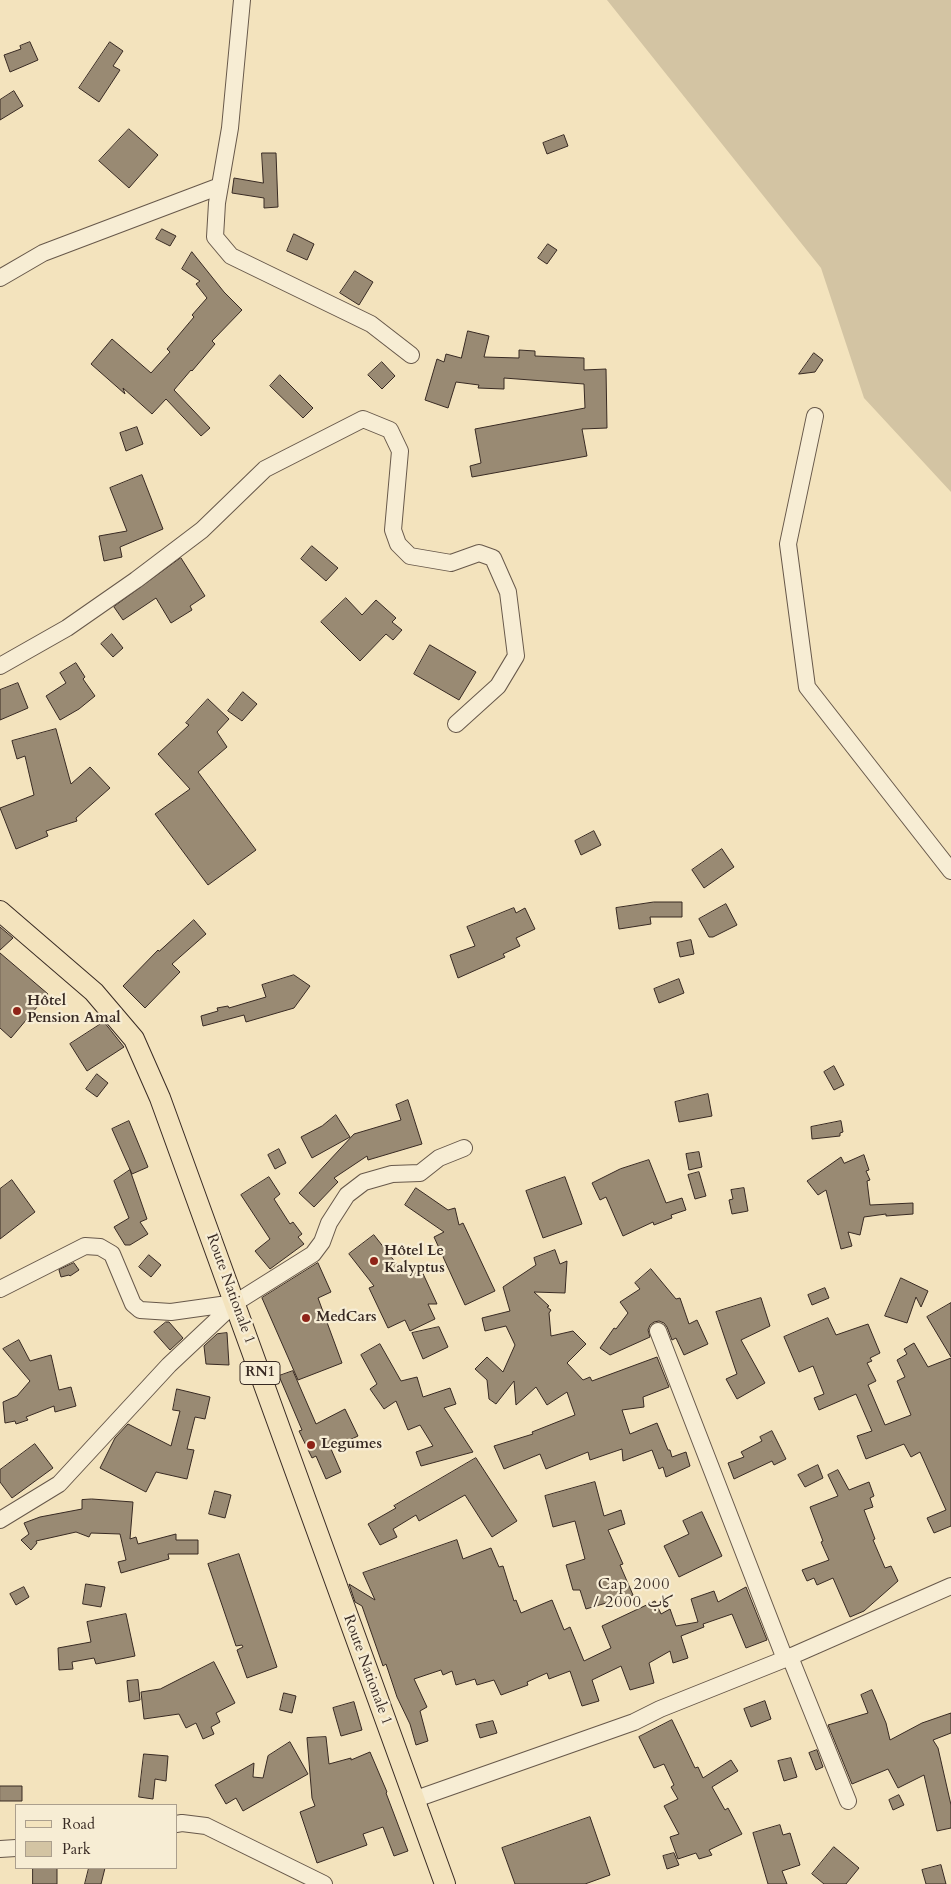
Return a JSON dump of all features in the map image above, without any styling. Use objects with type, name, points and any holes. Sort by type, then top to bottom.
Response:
[{"type":"main road","name":"Route Nationale 1","points":[[0,911],[94,992],[134,1039],[160,1098],[445,1884]]},
{"type":"street","points":[[242,0],[230,128],[217,203],[215,237],[231,256],[371,324],[411,355]]},
{"type":"street","points":[[0,278],[43,253],[220,186]]},
{"type":"street","points":[[815,416],[788,544],[807,687],[951,871]]},
{"type":"street","points":[[0,666],[67,628],[136,580],[202,530],[265,470],[363,419],[390,430],[400,451],[393,530],[398,544],[410,556],[451,563],[479,553],[493,558],[508,592],[516,656],[498,686],[456,724]]},
{"type":"street","points":[[0,1520],[59,1484],[169,1365],[235,1303],[313,1254],[322,1242],[329,1223],[347,1195],[364,1182],[392,1174],[420,1172],[439,1158],[464,1148]]},
{"type":"street","points":[[0,1289],[85,1246],[100,1247],[112,1254],[132,1304],[140,1310],[171,1312],[235,1303]]},
{"type":"street","points":[[658,1331],[788,1658],[848,1801]]},
{"type":"street","points":[[414,1800],[634,1722],[660,1709],[788,1658],[951,1586]]},
{"type":"street","points":[[178,1824],[206,1826],[324,1884]]},
{"type":"street","points":[[0,1849],[15,1848]]},
{"type":"green space","points":[[607,0],[951,0],[951,492],[864,398],[821,268]]},
{"type":"building","points":[[30,42],[38,60],[10,72],[4,55],[21,49],[20,46]]},
{"type":"building","points":[[110,42],[123,51],[113,66],[120,70],[99,102],[79,88]]},
{"type":"building","points":[[14,91],[23,106],[0,120],[0,100]]},
{"type":"building","points":[[129,129],[158,155],[129,188],[99,161]]},
{"type":"building","points":[[564,135],[568,146],[547,154],[543,143]]},
{"type":"building","points":[[262,153],[276,153],[278,207],[264,208],[264,198],[232,193],[234,178],[263,183]]},
{"type":"building","points":[[162,229],[176,236],[170,246],[156,239]]},
{"type":"building","points":[[294,234],[314,244],[307,260],[287,251]]},
{"type":"building","points":[[548,244],[557,250],[547,264],[538,258]]},
{"type":"building","points":[[192,252],[224,292],[242,310],[212,341],[215,344],[174,390],[210,428],[201,436],[166,399],[152,414],[123,388],[125,394],[91,364],[112,339],[151,373],[170,352],[167,349],[207,298],[196,284],[200,281],[182,269]]},
{"type":"building","points":[[355,271],[373,282],[359,305],[340,293]]},
{"type":"building","points":[[468,331],[489,336],[484,357],[519,358],[519,350],[535,351],[535,356],[584,358],[584,370],[606,369],[607,428],[582,429],[587,456],[472,477],[470,466],[481,463],[475,429],[585,408],[584,384],[504,378],[504,389],[478,388],[479,385],[456,382],[448,408],[425,400],[437,359],[444,362],[446,354],[461,358]]},
{"type":"building","points":[[814,353],[823,360],[815,372],[799,374]]},
{"type":"building","points":[[382,362],[395,376],[382,389],[368,375]]},
{"type":"building","points":[[280,375],[313,408],[303,418],[270,386]]},
{"type":"building","points":[[137,427],[143,444],[126,451],[120,433]]},
{"type":"building","points":[[142,475],[163,529],[120,547],[122,557],[104,561],[99,536],[127,531],[110,488]]},
{"type":"building","points":[[312,546],[338,568],[326,581],[301,559]]},
{"type":"building","points":[[181,558],[205,596],[190,606],[192,610],[171,623],[156,598],[123,620],[114,607]]},
{"type":"building","points":[[346,598],[362,615],[376,600],[396,618],[392,622],[402,630],[393,640],[386,634],[360,661],[321,622]]},
{"type":"building","points":[[112,634],[123,648],[113,657],[101,644]]},
{"type":"building","points":[[430,645],[476,672],[459,700],[414,674]]},
{"type":"building","points":[[76,663],[85,677],[83,679],[95,696],[79,709],[60,720],[46,696],[66,683],[60,673]]},
{"type":"building","points":[[18,683],[28,708],[0,720],[0,690]]},
{"type":"building","points":[[243,692],[257,704],[242,721],[228,711]]},
{"type":"building","points":[[208,699],[229,719],[217,732],[227,747],[198,772],[256,850],[208,885],[155,814],[190,789],[158,754],[189,725],[186,723]]},
{"type":"building","points":[[56,729],[71,784],[90,767],[110,788],[76,818],[77,821],[46,831],[48,836],[16,849],[0,808],[34,795],[25,756],[17,759],[12,741]]},
{"type":"building","points":[[594,831],[601,845],[581,855],[575,841]]},
{"type":"building","points":[[722,849],[734,867],[704,888],[692,870]]},
{"type":"building","points":[[654,902],[682,902],[682,917],[650,917],[651,924],[619,929],[616,908]]},
{"type":"building","points":[[726,904],[737,925],[713,937],[709,937],[699,919]]},
{"type":"building","points":[[514,908],[516,913],[525,908],[535,929],[516,938],[520,946],[503,954],[505,957],[458,978],[450,955],[475,946],[467,927]]},
{"type":"building","points":[[194,920],[206,934],[172,964],[180,972],[145,1008],[123,986],[158,950]]},
{"type":"building","points":[[0,927],[13,938],[0,950]]},
{"type":"building","points":[[691,940],[694,954],[680,957],[677,943]]},
{"type":"building","name":"Hôtel Pension Amal","points":[[0,953],[48,994],[11,1038],[0,1028]]},
{"type":"building","points":[[294,975],[310,986],[294,1008],[246,1022],[244,1015],[203,1026],[201,1016],[218,1011],[217,1008],[228,1006],[229,1008],[266,997],[262,985]]},
{"type":"building","points":[[679,979],[684,993],[659,1003],[654,989]]},
{"type":"building","points":[[104,1022],[124,1047],[87,1071],[70,1044]]},
{"type":"building","points":[[834,1066],[844,1085],[834,1090],[824,1072]]},
{"type":"building","points":[[97,1074],[108,1083],[97,1097],[86,1089]]},
{"type":"building","points":[[708,1094],[712,1116],[679,1122],[675,1102]]},
{"type":"building","points":[[408,1100],[422,1144],[368,1160],[367,1156],[334,1178],[338,1182],[314,1207],[299,1193],[354,1134],[401,1120],[396,1105]]},
{"type":"building","points":[[336,1115],[350,1137],[312,1158],[301,1137],[322,1126]]},
{"type":"building","points":[[129,1121],[148,1167],[132,1174],[112,1129]]},
{"type":"building","points":[[841,1121],[843,1132],[840,1133],[840,1136],[812,1139],[811,1127]]},
{"type":"building","points":[[279,1149],[286,1163],[275,1169],[268,1155]]},
{"type":"building","points":[[699,1152],[702,1167],[689,1170],[686,1154]]},
{"type":"building","points":[[864,1155],[869,1170],[866,1171],[870,1180],[867,1181],[870,1205],[913,1203],[913,1214],[886,1216],[886,1214],[864,1217],[860,1235],[848,1232],[852,1246],[841,1249],[826,1190],[818,1195],[807,1181],[841,1157],[844,1163]]},
{"type":"building","points":[[649,1160],[666,1203],[682,1198],[686,1210],[671,1215],[672,1218],[654,1225],[653,1222],[623,1236],[606,1197],[600,1200],[592,1183],[620,1169]]},
{"type":"building","points":[[130,1170],[147,1219],[140,1222],[148,1234],[130,1245],[125,1245],[114,1227],[129,1218],[114,1181]]},
{"type":"building","points":[[699,1172],[706,1196],[695,1199],[688,1175]]},
{"type":"building","points":[[269,1177],[280,1194],[274,1199],[290,1224],[293,1222],[302,1234],[298,1237],[304,1244],[270,1269],[255,1251],[270,1239],[241,1195]]},
{"type":"building","points":[[565,1177],[582,1224],[543,1238],[526,1191]]},
{"type":"building","points":[[12,1180],[35,1212],[0,1239],[0,1189]]},
{"type":"building","points":[[416,1188],[448,1210],[455,1208],[459,1225],[463,1223],[495,1291],[465,1305],[434,1237],[444,1232],[405,1205]]},
{"type":"building","points":[[744,1188],[748,1211],[732,1214],[729,1200],[733,1199],[731,1190]]},
{"type":"building","points":[[374,1235],[403,1272],[419,1265],[437,1304],[428,1304],[435,1319],[410,1331],[405,1320],[388,1328],[369,1288],[374,1286],[349,1254]]},
{"type":"building","points":[[555,1250],[560,1264],[567,1261],[565,1293],[534,1292],[551,1310],[549,1313],[551,1336],[573,1331],[586,1344],[567,1363],[583,1380],[590,1377],[592,1381],[657,1357],[669,1387],[643,1397],[644,1407],[622,1410],[630,1434],[657,1423],[672,1457],[686,1452],[690,1466],[666,1477],[663,1467],[659,1469],[652,1450],[623,1461],[622,1449],[590,1460],[588,1452],[546,1469],[540,1454],[504,1469],[494,1446],[533,1434],[532,1432],[575,1415],[567,1392],[547,1405],[536,1387],[516,1405],[514,1381],[496,1404],[489,1399],[487,1380],[475,1369],[487,1357],[503,1372],[515,1345],[506,1326],[485,1331],[482,1318],[510,1311],[503,1287],[536,1265],[534,1258]]},
{"type":"building","points":[[149,1255],[161,1265],[151,1277],[139,1267]]},
{"type":"building","points":[[74,1263],[79,1270],[70,1276],[61,1277],[59,1270]]},
{"type":"building","name":"MedCars","points":[[318,1263],[331,1292],[318,1298],[342,1363],[298,1380],[262,1298]]},
{"type":"building","points":[[651,1269],[676,1299],[680,1298],[689,1324],[697,1320],[708,1344],[684,1355],[676,1338],[672,1340],[667,1327],[659,1321],[650,1325],[648,1330],[650,1337],[610,1355],[600,1348],[614,1328],[616,1329],[628,1313],[620,1302],[640,1289],[635,1283]]},
{"type":"building","points":[[901,1278],[928,1291],[921,1307],[916,1297],[907,1323],[885,1316]]},
{"type":"building","points":[[825,1288],[829,1298],[812,1305],[808,1295]]},
{"type":"building","points":[[761,1298],[770,1326],[741,1340],[765,1383],[737,1399],[726,1379],[737,1374],[716,1312]]},
{"type":"building","points":[[951,1303],[951,1357],[927,1317]]},
{"type":"building","points":[[828,1318],[836,1335],[868,1324],[880,1353],[870,1358],[872,1361],[867,1363],[876,1381],[868,1385],[885,1425],[911,1415],[897,1381],[905,1377],[897,1360],[907,1354],[904,1349],[914,1343],[928,1367],[951,1358],[951,1526],[934,1533],[927,1518],[946,1510],[920,1452],[911,1457],[904,1444],[866,1459],[857,1436],[872,1431],[856,1394],[819,1410],[814,1398],[824,1394],[813,1366],[799,1372],[784,1337]]},
{"type":"building","points":[[166,1322],[169,1322],[183,1338],[170,1350],[154,1332]]},
{"type":"building","points":[[439,1327],[448,1347],[423,1359],[412,1333]]},
{"type":"building","points":[[227,1333],[229,1365],[206,1364],[204,1346],[217,1334]]},
{"type":"building","points":[[19,1340],[30,1361],[51,1355],[59,1390],[71,1387],[76,1406],[55,1412],[54,1406],[26,1417],[28,1420],[16,1424],[15,1421],[5,1423],[3,1402],[17,1396],[30,1381],[3,1349]]},
{"type":"building","points":[[380,1344],[401,1381],[417,1377],[423,1397],[450,1388],[456,1404],[444,1408],[473,1452],[421,1466],[416,1452],[433,1446],[420,1425],[408,1430],[396,1401],[384,1409],[370,1389],[377,1384],[361,1355]]},
{"type":"building","points":[[293,1371],[316,1424],[345,1409],[358,1436],[331,1449],[341,1472],[326,1479],[316,1456],[312,1458],[299,1431],[302,1430],[279,1376]]},
{"type":"building","points":[[177,1389],[210,1397],[205,1419],[195,1417],[187,1449],[194,1450],[187,1479],[156,1472],[146,1492],[100,1468],[115,1438],[128,1424],[171,1446],[180,1411],[173,1410]]},
{"type":"building","points":[[772,1431],[786,1459],[774,1465],[772,1461],[734,1479],[728,1463],[744,1457],[741,1452],[762,1441],[760,1437]]},
{"type":"building","points":[[35,1444],[53,1468],[12,1498],[0,1482],[0,1470]]},
{"type":"building","points":[[476,1458],[517,1521],[492,1537],[465,1495],[419,1521],[416,1515],[393,1529],[397,1537],[380,1545],[368,1524],[396,1508],[394,1506]]},
{"type":"building","points":[[818,1465],[823,1478],[805,1487],[798,1475]]},
{"type":"building","points":[[838,1470],[849,1490],[869,1482],[874,1496],[870,1498],[873,1507],[864,1510],[875,1539],[873,1540],[885,1568],[891,1566],[898,1581],[864,1611],[850,1617],[833,1578],[817,1585],[814,1578],[807,1581],[802,1570],[829,1560],[810,1507],[838,1496],[828,1475]]},
{"type":"building","points":[[595,1482],[604,1516],[621,1510],[625,1524],[608,1530],[623,1564],[620,1565],[633,1595],[586,1609],[580,1590],[573,1590],[566,1565],[585,1559],[575,1521],[553,1527],[545,1496]]},
{"type":"building","points":[[215,1491],[231,1495],[225,1518],[209,1514]]},
{"type":"building","points":[[82,1500],[133,1502],[130,1539],[136,1537],[138,1544],[176,1534],[176,1540],[198,1540],[198,1554],[168,1554],[169,1559],[121,1573],[118,1562],[126,1560],[120,1534],[91,1533],[89,1537],[76,1532],[36,1541],[37,1543],[31,1550],[21,1540],[29,1534],[24,1523],[40,1517],[82,1509]]},
{"type":"building","points":[[702,1512],[722,1556],[679,1577],[664,1546],[689,1534],[683,1521]]},
{"type":"building","points":[[457,1540],[463,1559],[491,1548],[499,1567],[503,1566],[514,1601],[516,1600],[521,1613],[552,1600],[564,1630],[570,1627],[584,1661],[611,1648],[602,1626],[655,1601],[661,1614],[670,1609],[676,1626],[698,1622],[691,1599],[714,1591],[718,1602],[746,1587],[767,1640],[746,1648],[732,1614],[703,1624],[704,1627],[681,1636],[688,1658],[673,1663],[670,1651],[649,1663],[654,1683],[630,1690],[621,1666],[592,1680],[599,1701],[582,1706],[570,1671],[549,1679],[547,1673],[527,1682],[528,1685],[501,1695],[494,1680],[477,1685],[475,1679],[456,1685],[452,1671],[443,1675],[441,1670],[414,1679],[427,1707],[420,1711],[428,1741],[416,1745],[410,1724],[397,1697],[386,1664],[383,1666],[362,1606],[355,1602],[349,1584],[375,1600],[363,1573]]},
{"type":"building","points":[[239,1554],[277,1667],[247,1678],[237,1650],[243,1647],[242,1645],[236,1646],[208,1564]]},
{"type":"building","points":[[86,1584],[105,1587],[101,1607],[83,1604]]},
{"type":"building","points":[[24,1587],[29,1597],[16,1605],[10,1594]]},
{"type":"building","points":[[126,1614],[135,1656],[96,1664],[94,1658],[72,1662],[73,1669],[59,1670],[58,1648],[91,1642],[87,1622]]},
{"type":"building","points":[[214,1662],[235,1703],[216,1713],[220,1722],[211,1727],[214,1734],[203,1739],[196,1723],[186,1728],[179,1714],[144,1719],[141,1692],[160,1689]]},
{"type":"building","points":[[138,1680],[140,1700],[129,1702],[127,1681]]},
{"type":"building","points":[[872,1690],[886,1723],[890,1740],[922,1723],[951,1713],[951,1733],[933,1740],[938,1748],[951,1805],[951,1828],[937,1831],[924,1775],[898,1788],[888,1769],[852,1784],[828,1725],[868,1713],[861,1695]]},
{"type":"building","points":[[284,1693],[296,1696],[292,1713],[280,1710]]},
{"type":"building","points":[[765,1701],[771,1719],[751,1727],[744,1709]]},
{"type":"building","points":[[354,1702],[362,1730],[341,1736],[333,1708]]},
{"type":"building","points":[[672,1720],[695,1768],[698,1767],[703,1778],[731,1760],[738,1771],[712,1787],[725,1810],[728,1808],[742,1834],[709,1850],[712,1855],[699,1859],[696,1853],[678,1859],[670,1837],[679,1834],[664,1806],[678,1799],[671,1787],[674,1785],[664,1764],[654,1768],[639,1737]]},
{"type":"building","points":[[493,1721],[497,1733],[480,1738],[476,1725]]},
{"type":"building","points":[[326,1737],[329,1764],[351,1758],[351,1760],[370,1752],[387,1792],[408,1851],[394,1856],[383,1827],[363,1834],[367,1845],[317,1863],[300,1812],[315,1806],[312,1798],[307,1738]]},
{"type":"building","points":[[290,1742],[308,1774],[243,1811],[236,1798],[226,1804],[215,1785],[254,1763],[253,1777],[263,1778],[268,1756]]},
{"type":"building","points":[[817,1750],[823,1767],[816,1770],[809,1753]]},
{"type":"building","points":[[144,1754],[168,1756],[166,1781],[155,1779],[153,1799],[139,1797]]},
{"type":"building","points":[[791,1758],[797,1777],[784,1781],[778,1761]]},
{"type":"building","points":[[0,1786],[22,1786],[22,1801],[0,1801]]},
{"type":"building","points":[[899,1795],[904,1805],[893,1810],[889,1800]]},
{"type":"building","points":[[590,1817],[610,1875],[585,1884],[515,1884],[502,1848]]},
{"type":"building","points":[[780,1825],[783,1835],[790,1833],[800,1865],[782,1871],[787,1884],[768,1884],[753,1833]]},
{"type":"building","points":[[834,1847],[859,1868],[846,1884],[824,1884],[812,1874]]},
{"type":"building","points":[[674,1853],[679,1865],[667,1869],[663,1856]]},
{"type":"building","points":[[941,1865],[946,1884],[926,1884],[922,1870]]},
{"type":"building","points":[[33,1869],[57,1869],[57,1884],[33,1884]]},
{"type":"building","points":[[89,1869],[105,1869],[101,1884],[85,1884]]},
{"type":"place","name":"Hôtel Pension Amal","points":[[17,1011]]},
{"type":"place","name":"Hôtel Le Kalyptus","points":[[374,1261]]},
{"type":"place","name":"MedCars","points":[[306,1318]]},
{"type":"place","name":"Legumes","points":[[311,1445]]},
{"type":"district","name":"Cap 2000 / كاب 2000","points":[[634,1594]]}]
